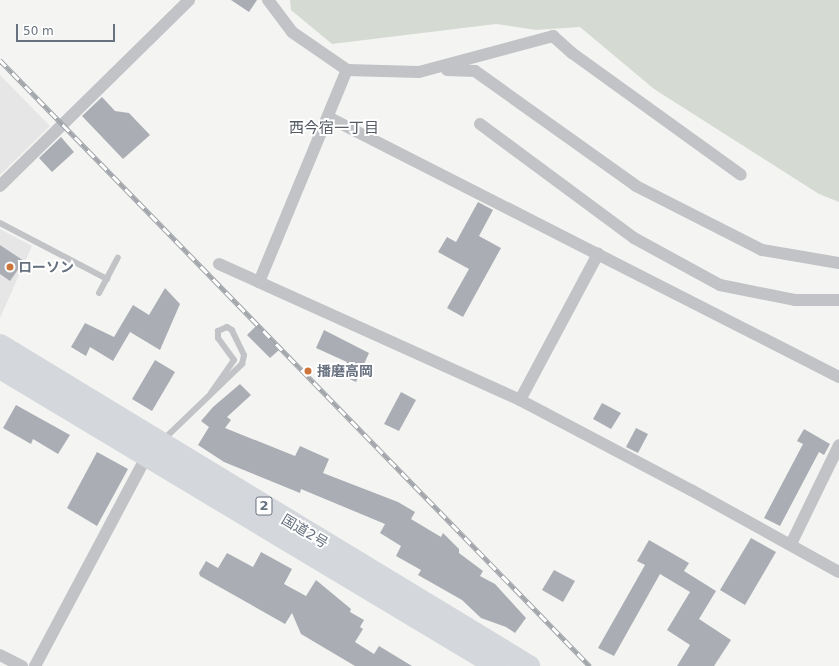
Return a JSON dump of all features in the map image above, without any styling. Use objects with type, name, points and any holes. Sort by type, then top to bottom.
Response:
[{"type":"highway","name":"国道2号","points":[[0,344],[153,450],[496,666]]},
{"type":"highway","name":"国道2号","points":[[0,368],[153,450],[529,666]]},
{"type":"street","points":[[0,186],[189,0]]},
{"type":"street","points":[[268,0],[292,32],[347,70],[419,72],[435,70],[474,71],[636,186],[762,250],[839,263]]},
{"type":"street","points":[[435,70],[553,36],[572,53],[741,175]]},
{"type":"street","points":[[259,282],[347,70]]},
{"type":"street","points":[[328,117],[839,377]]},
{"type":"street","points":[[480,124],[634,238],[720,285],[795,300],[839,300]]},
{"type":"street","points":[[520,400],[598,254]]},
{"type":"street","points":[[219,264],[520,400],[791,544],[839,572]]},
{"type":"street","points":[[791,544],[839,445]]},
{"type":"street","points":[[34,666],[153,450]]},
{"type":"street","points":[[0,655],[22,666]]},
{"type":"lane","points":[[0,222],[107,279]]},
{"type":"lane","points":[[99,293],[118,258]]},
{"type":"lane","points":[[153,450],[211,393],[244,360],[232,330],[226,327],[218,331],[218,338],[234,360],[211,393]]},
{"type":"shaded area","points":[[290,0],[839,0],[839,202],[819,194],[654,89],[580,27],[536,30],[496,24],[332,44],[291,10]]},
{"type":"shaded area","points":[[0,75],[50,126],[0,175]]},
{"type":"shaded area","points":[[0,229],[32,246],[0,318]]},
{"type":"building","points":[[231,0],[257,0],[249,12]]},
{"type":"building","points":[[102,97],[115,111],[129,113],[150,135],[123,159],[82,116]]},
{"type":"building","points":[[61,137],[74,152],[52,172],[39,158]]},
{"type":"building","points":[[478,202],[493,210],[479,236],[501,248],[463,317],[447,308],[469,269],[438,252],[447,237],[456,242]]},
{"type":"building","name":"ローソン","points":[[0,245],[24,261],[10,281],[0,274]]},
{"type":"building","points":[[165,288],[180,304],[160,350],[130,332],[113,361],[90,347],[86,356],[71,347],[85,323],[114,337],[133,305],[149,315]]},
{"type":"building","points":[[256,326],[279,350],[270,358],[247,335]]},
{"type":"building","points":[[324,330],[369,353],[356,382],[341,375],[347,362],[316,348]]},
{"type":"building","points":[[155,360],[175,372],[152,411],[132,399]]},
{"type":"building","points":[[240,384],[251,395],[227,417],[231,420],[225,428],[295,456],[300,446],[329,459],[323,473],[398,502],[415,512],[411,519],[441,537],[443,533],[459,549],[459,553],[483,571],[480,576],[495,584],[526,618],[515,633],[506,627],[481,618],[462,600],[418,575],[421,570],[396,556],[401,546],[380,533],[385,524],[301,489],[300,493],[224,462],[198,445],[209,427],[201,421],[213,407]]},
{"type":"building","points":[[401,392],[416,400],[399,431],[384,424]]},
{"type":"building","points":[[602,403],[621,413],[611,429],[593,419]]},
{"type":"building","points":[[16,405],[70,435],[58,454],[33,439],[31,444],[3,428]]},
{"type":"building","points":[[636,428],[648,434],[638,453],[626,447]]},
{"type":"building","points":[[804,429],[830,444],[824,455],[819,452],[780,526],[764,518],[803,444],[797,441]]},
{"type":"building","points":[[97,452],[128,469],[97,526],[67,508]]},
{"type":"building","points":[[751,538],[776,552],[745,605],[720,590]]},
{"type":"building","points":[[649,540],[689,563],[684,571],[716,591],[699,619],[731,640],[714,666],[677,666],[690,645],[667,630],[690,592],[660,574],[614,656],[598,648],[645,565],[637,561]]},
{"type":"building","points":[[261,552],[292,569],[284,584],[306,596],[316,580],[351,609],[350,612],[364,620],[360,627],[363,629],[355,642],[374,654],[379,646],[412,666],[355,666],[301,634],[292,613],[285,624],[200,576],[199,573],[206,561],[218,568],[227,553],[253,567]]},
{"type":"building","points":[[554,570],[575,581],[563,602],[542,590]]},
{"type":"railway","points":[[0,60],[590,666]]},
{"type":"place","name":"ローソン","points":[[10,267]]},
{"type":"place","name":"播磨高岡","points":[[308,371]]},
{"type":"district","name":"西今宿一丁目","points":[[334,129]]}]
